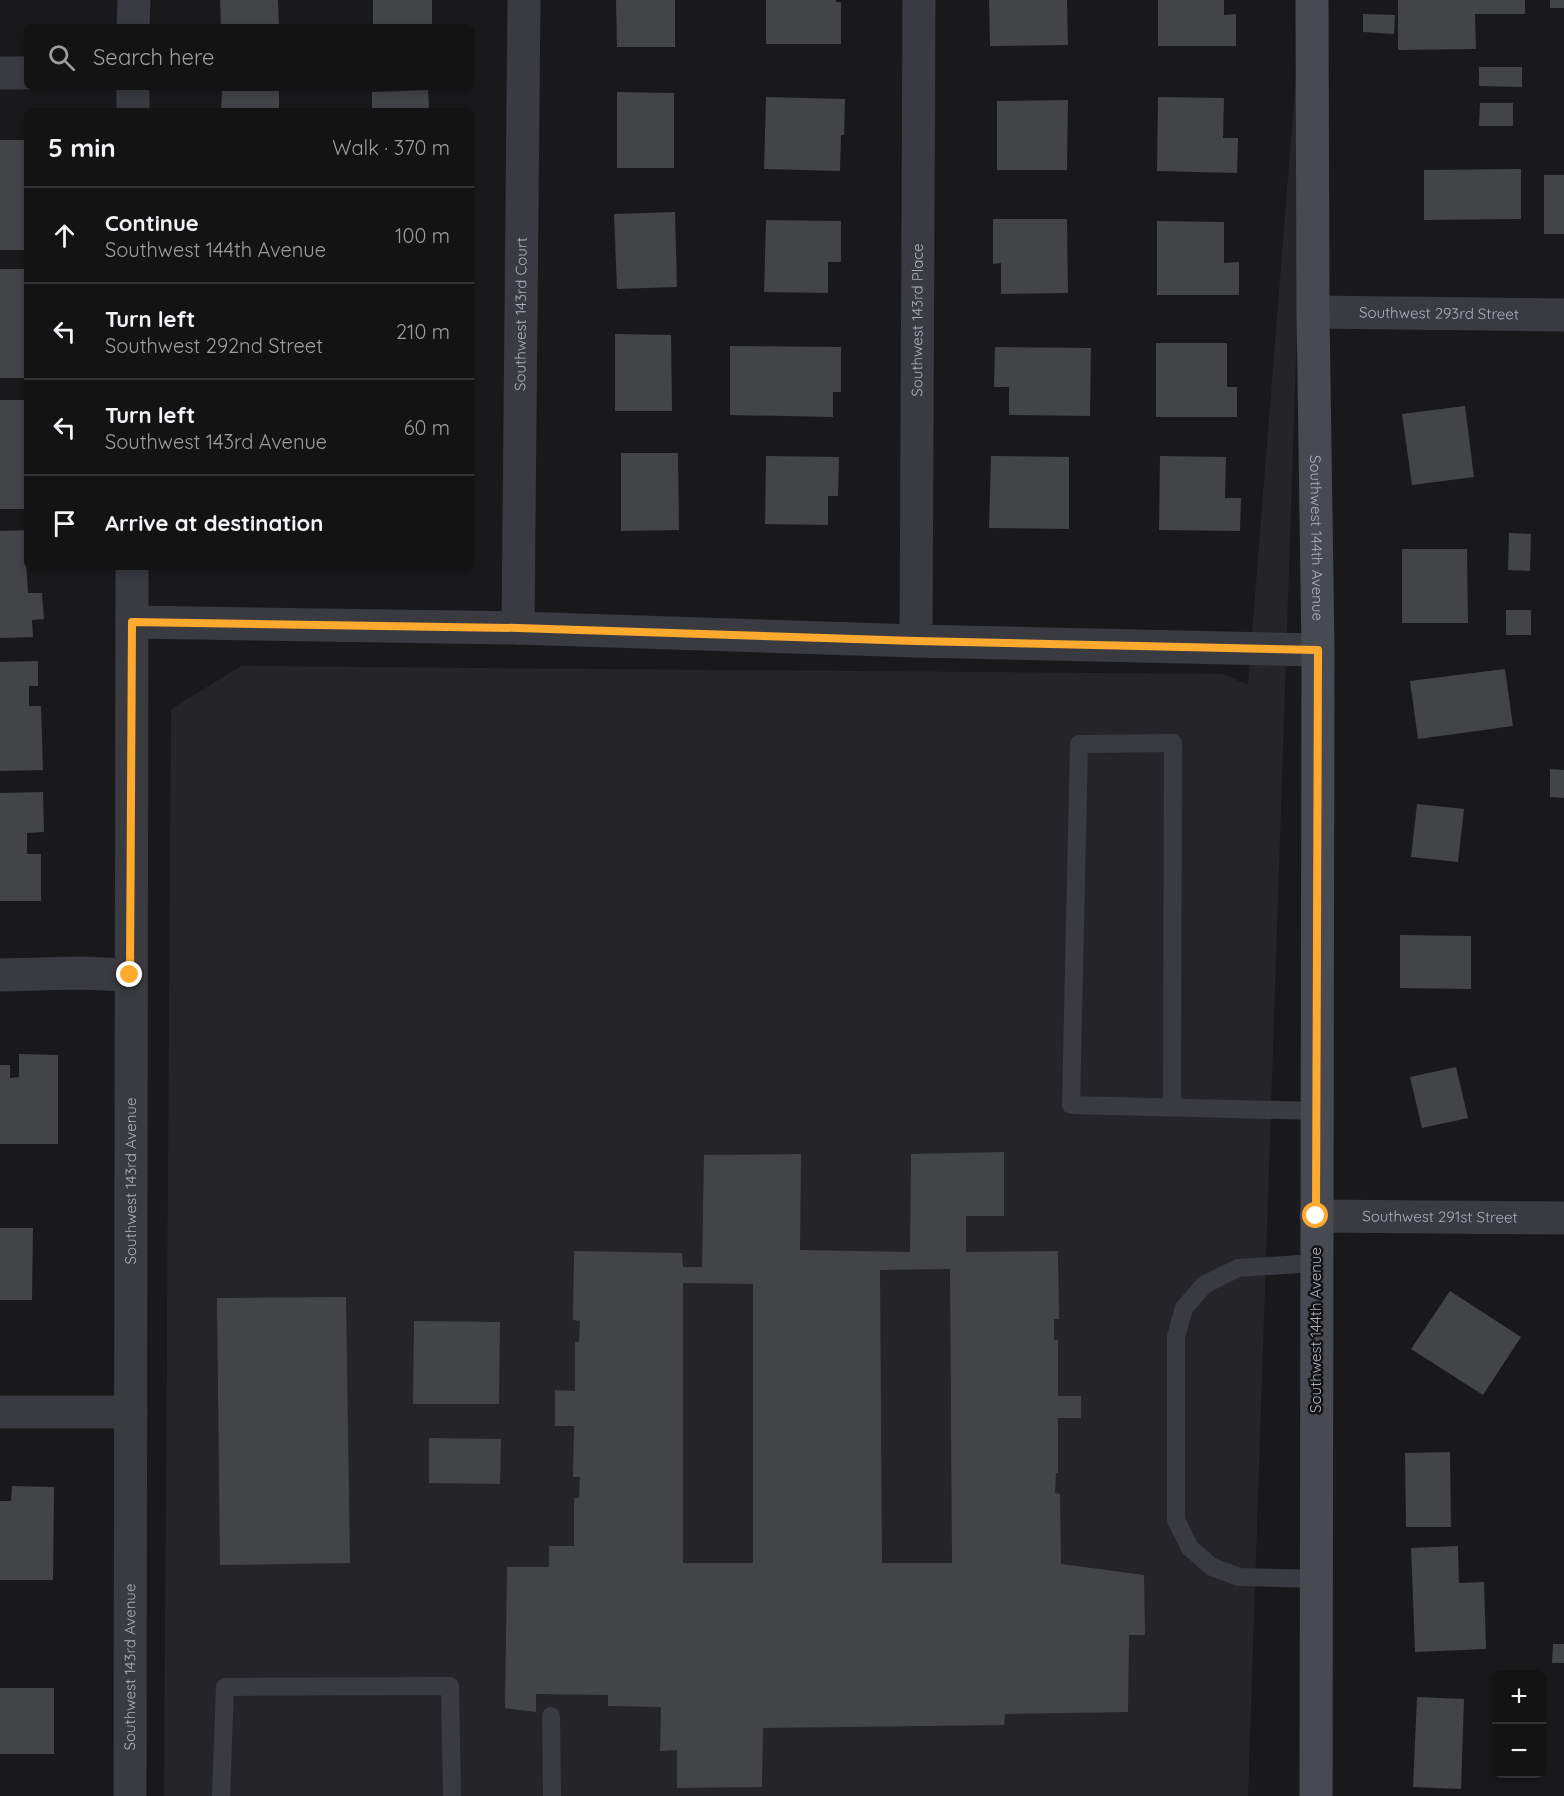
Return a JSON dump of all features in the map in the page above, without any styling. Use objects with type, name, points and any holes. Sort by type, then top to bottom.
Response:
[{"type":"street","points":[[134,0],[134,24]]},
{"type":"street","name":"Southwest 143rd Court","points":[[518,628],[524,0]]},
{"type":"street","name":"Southwest 143rd Place","points":[[916,641],[919,0]]},
{"type":"street","name":"Southwest 144th Avenue","points":[[1312,0],[1313,312],[1318,650],[1316,1796]]},
{"type":"street","points":[[0,73],[24,73]]},
{"type":"street","points":[[133,90],[133,108]]},
{"type":"street","name":"Southwest 293rd Street","points":[[1313,312],[1564,315]]},
{"type":"street","name":"Southwest 143rd Avenue","points":[[130,1796],[132,570]]},
{"type":"street","points":[[132,622],[518,628],[916,641],[1318,650]]},
{"type":"street","points":[[0,975],[79,973],[130,975]]},
{"type":"street","name":"Southwest 291st Street","points":[[1316,1216],[1564,1218]]},
{"type":"street","points":[[0,1412],[131,1412]]},
{"type":"lane","points":[[1172,1108],[1173,743],[1079,744],[1071,1105],[1172,1108],[1317,1111]]},
{"type":"lane","points":[[1316,1263],[1238,1268],[1204,1285],[1184,1308],[1176,1337],[1176,1520],[1190,1548],[1212,1567],[1239,1577],[1316,1579]]},
{"type":"lane","points":[[221,1796],[225,1687],[450,1686],[452,1796]]},
{"type":"lane","points":[[551,1716],[552,1796]]},
{"type":"shaded area","points":[[1302,0],[1308,0],[1248,1796],[164,1796],[171,709],[241,666],[1223,674],[1248,685]]},
{"type":"building","points":[[220,0],[278,0],[279,24],[221,24]]},
{"type":"building","points":[[373,0],[432,0],[432,24],[373,24]]},
{"type":"building","points":[[616,0],[675,0],[675,47],[617,47]]},
{"type":"building","points":[[766,0],[836,0],[836,2],[841,2],[841,44],[766,44]]},
{"type":"building","points":[[989,0],[1067,0],[1068,45],[990,46]]},
{"type":"building","points":[[1158,0],[1224,0],[1224,15],[1236,14],[1236,46],[1158,46]]},
{"type":"building","points":[[1398,0],[1525,0],[1525,14],[1475,14],[1476,49],[1398,50]]},
{"type":"building","points":[[1550,0],[1564,0],[1564,8],[1550,8]]},
{"type":"building","points":[[1363,14],[1395,15],[1394,34],[1363,32]]},
{"type":"building","points":[[1479,67],[1522,67],[1522,87],[1479,86]]},
{"type":"building","points":[[428,90],[429,108],[372,108],[372,92]]},
{"type":"building","points":[[222,91],[279,91],[279,108],[221,108]]},
{"type":"building","points":[[617,92],[674,93],[674,168],[617,168]]},
{"type":"building","points":[[766,97],[845,99],[840,171],[764,169]]},
{"type":"building","points":[[1158,97],[1224,98],[1223,138],[1238,138],[1237,173],[1157,171]]},
{"type":"building","points":[[1068,100],[1067,170],[997,170],[997,101]]},
{"type":"building","points":[[1480,103],[1513,103],[1513,126],[1479,126]]},
{"type":"building","points":[[0,140],[24,140],[24,250],[0,250]]},
{"type":"building","points":[[1521,169],[1521,219],[1424,220],[1424,170]]},
{"type":"building","points":[[1544,175],[1564,175],[1564,234],[1544,234]]},
{"type":"building","points":[[675,212],[677,287],[617,289],[614,214]]},
{"type":"building","points":[[993,219],[1067,219],[1068,293],[1001,294],[1001,263],[993,264]]},
{"type":"building","points":[[766,220],[841,221],[841,262],[828,262],[828,293],[764,292]]},
{"type":"building","points":[[1157,221],[1224,222],[1224,263],[1239,262],[1239,295],[1157,295]]},
{"type":"building","points":[[0,269],[24,269],[24,378],[0,378]]},
{"type":"building","points":[[615,334],[671,335],[672,411],[615,411]]},
{"type":"building","points":[[1156,343],[1227,343],[1227,387],[1237,387],[1237,417],[1156,417]]},
{"type":"building","points":[[730,346],[841,347],[841,392],[833,392],[833,417],[730,415]]},
{"type":"building","points":[[995,347],[1091,348],[1090,416],[1009,415],[1009,387],[994,387]]},
{"type":"building","points":[[0,400],[24,400],[24,509],[0,509]]},
{"type":"building","points":[[1465,406],[1474,477],[1412,485],[1402,414]]},
{"type":"building","points":[[621,453],[678,453],[679,530],[621,531]]},
{"type":"building","points":[[766,456],[839,457],[838,496],[828,496],[828,525],[765,524]]},
{"type":"building","points":[[991,456],[1069,457],[1069,529],[989,528]]},
{"type":"building","points":[[1160,456],[1226,457],[1225,498],[1241,498],[1240,531],[1159,530]]},
{"type":"building","points":[[24,530],[24,570],[27,570],[28,593],[42,593],[44,619],[32,620],[33,637],[0,638],[0,531]]},
{"type":"building","points":[[1509,533],[1531,534],[1530,571],[1508,570]]},
{"type":"building","points":[[1402,549],[1467,549],[1468,623],[1402,623]]},
{"type":"building","points":[[1506,610],[1531,610],[1531,635],[1506,635]]},
{"type":"building","points":[[38,661],[38,686],[29,686],[29,706],[41,706],[43,770],[0,771],[0,662]]},
{"type":"building","points":[[1505,669],[1513,726],[1418,739],[1410,681]]},
{"type":"building","points":[[1550,769],[1564,770],[1564,798],[1550,797]]},
{"type":"building","points":[[43,792],[44,832],[27,833],[27,854],[41,854],[41,901],[0,901],[0,793]]},
{"type":"building","points":[[1417,804],[1464,809],[1458,862],[1411,857]]},
{"type":"building","points":[[1400,935],[1471,936],[1471,989],[1400,988]]},
{"type":"building","points":[[19,1054],[58,1055],[58,1144],[0,1144],[0,1065],[10,1065],[10,1078],[19,1077]]},
{"type":"building","points":[[1456,1067],[1468,1118],[1422,1128],[1410,1077]]},
{"type":"building","points":[[1004,1152],[1004,1216],[966,1216],[966,1252],[1058,1251],[1059,1319],[1054,1319],[1054,1340],[1058,1340],[1058,1396],[1081,1396],[1081,1418],[1058,1418],[1058,1473],[1056,1473],[1055,1493],[1060,1494],[1061,1564],[1144,1575],[1145,1635],[1129,1635],[1128,1712],[1005,1714],[1004,1725],[763,1728],[762,1787],[677,1788],[677,1750],[660,1751],[661,1707],[608,1706],[608,1695],[536,1694],[536,1712],[505,1708],[507,1567],[549,1567],[549,1546],[574,1546],[574,1498],[579,1498],[580,1477],[573,1477],[574,1426],[555,1426],[555,1390],[575,1391],[575,1342],[579,1342],[580,1321],[573,1320],[574,1251],[682,1253],[683,1267],[702,1267],[704,1155],[801,1154],[800,1250],[910,1252],[911,1154]],"holes":[[[950,1269],[952,1563],[882,1563],[880,1270]],[[683,1283],[753,1284],[753,1563],[683,1563]]]},
{"type":"building","points":[[0,1228],[33,1228],[32,1300],[0,1300]]},
{"type":"building","points":[[1450,1291],[1521,1337],[1483,1395],[1411,1349]]},
{"type":"building","points":[[346,1297],[350,1563],[220,1565],[217,1298]]},
{"type":"building","points":[[414,1321],[500,1322],[499,1404],[413,1404]]},
{"type":"building","points":[[429,1438],[501,1439],[500,1484],[429,1483]]},
{"type":"building","points":[[1450,1452],[1451,1527],[1406,1527],[1405,1453]]},
{"type":"building","points":[[12,1486],[54,1487],[53,1580],[0,1580],[0,1501],[11,1501]]},
{"type":"building","points":[[1458,1546],[1459,1583],[1484,1582],[1486,1649],[1415,1652],[1411,1548]]},
{"type":"building","points":[[1553,1644],[1564,1644],[1564,1663],[1552,1663]]},
{"type":"building","points":[[0,1688],[54,1688],[54,1754],[0,1754]]},
{"type":"building","points":[[1417,1697],[1464,1699],[1461,1789],[1413,1787]]},
{"type":"route","points":[[130,975],[132,622],[518,628],[916,641],[1318,650],[1316,1216]]}]
